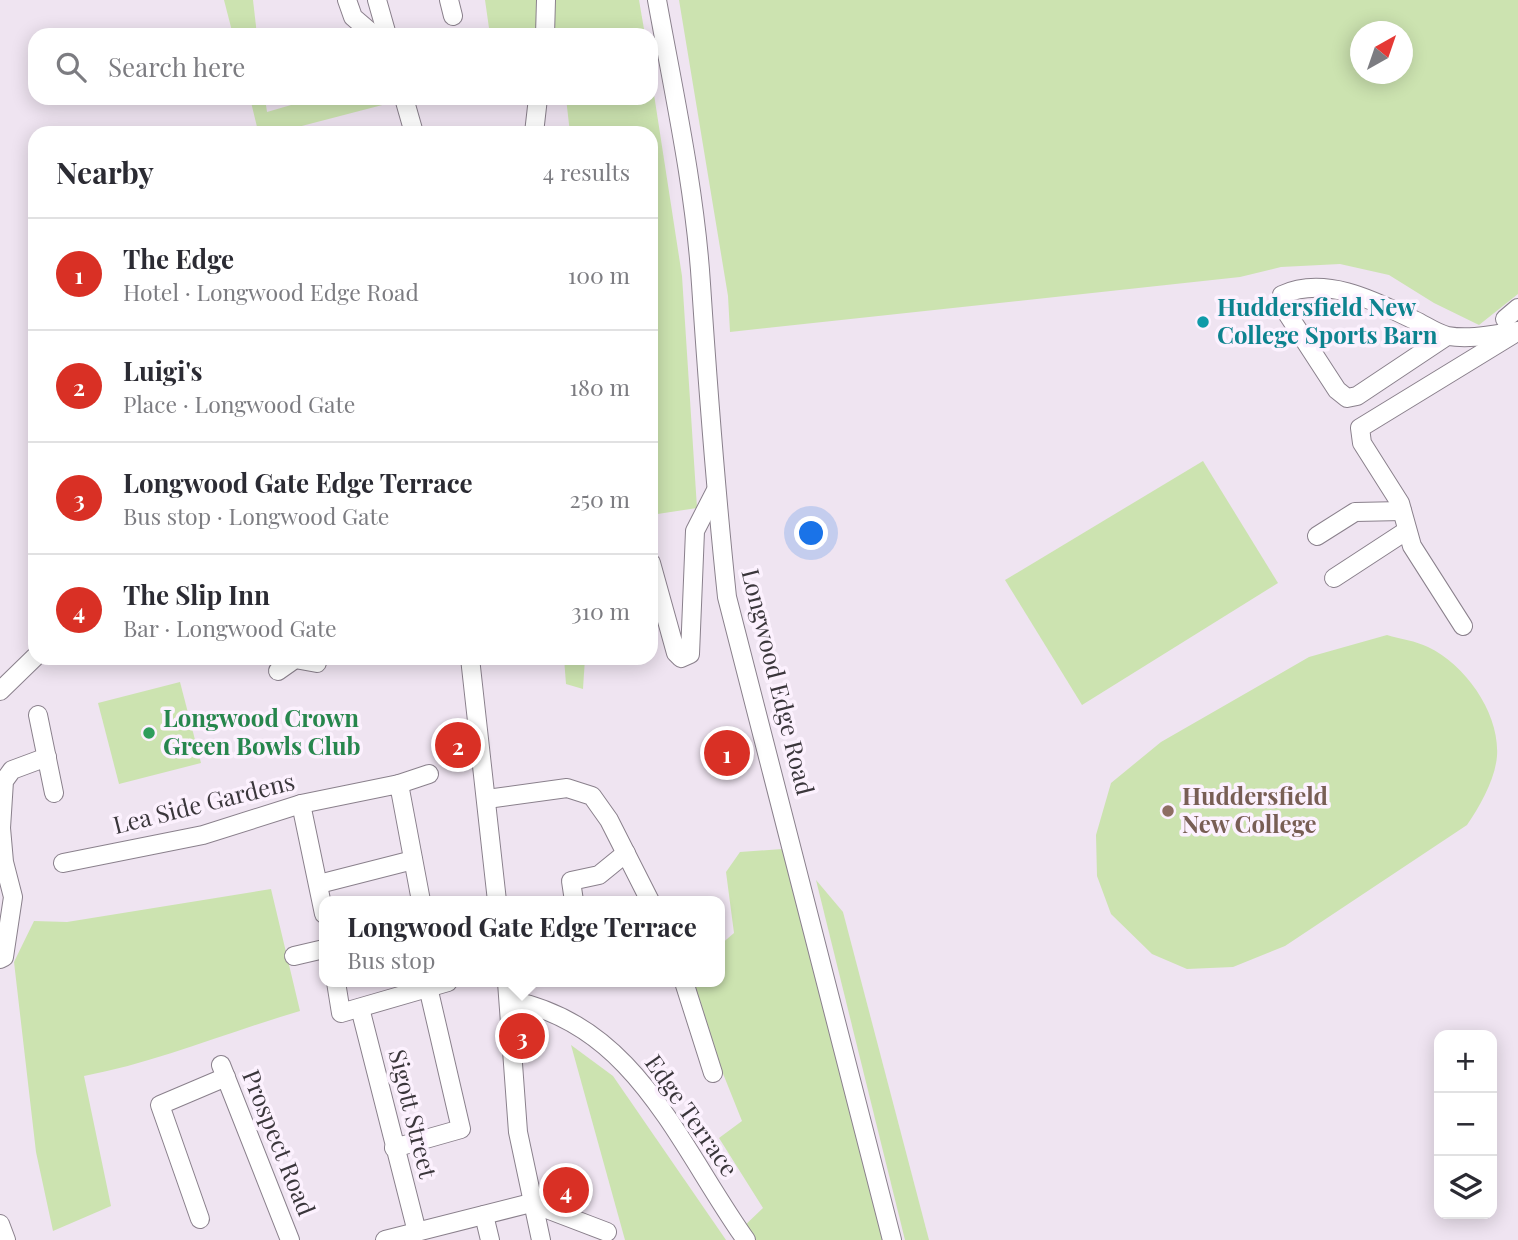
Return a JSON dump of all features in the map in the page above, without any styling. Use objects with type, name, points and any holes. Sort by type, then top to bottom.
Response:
[{"type":"street","points":[[347,0],[353,17],[366,28]]},
{"type":"street","points":[[377,0],[385,28]]},
{"type":"street","points":[[545,28],[546,0]]},
{"type":"street","name":"Longwood Edge Road","points":[[657,0],[684,153],[701,285],[715,492],[727,597],[892,1240]]},
{"type":"street","points":[[406,105],[412,126]]},
{"type":"street","points":[[535,126],[537,105]]},
{"type":"street","points":[[1447,336],[1357,396],[1347,398],[1337,390],[1283,307],[1282,295],[1308,286],[1343,292],[1381,304],[1447,336],[1475,337],[1515,322]]},
{"type":"street","points":[[1463,626],[1412,546],[1402,511],[1362,443],[1360,428],[1515,322]]},
{"type":"street","points":[[658,588],[676,653],[681,658],[690,654],[695,531],[715,492]]},
{"type":"street","points":[[1317,536],[1355,512],[1402,511]]},
{"type":"street","points":[[1334,578],[1406,531]]},
{"type":"street","points":[[0,691],[28,664]]},
{"type":"street","points":[[278,671],[286,665]]},
{"type":"street","points":[[470,665],[497,896]]},
{"type":"street","points":[[38,715],[54,793]]},
{"type":"street","points":[[0,959],[4,957],[13,897],[4,862],[1,828],[4,781],[12,770],[47,757]]},
{"type":"street","name":"Lea Side Gardens","points":[[63,863],[203,835],[301,804],[399,785],[429,774]]},
{"type":"street","points":[[399,785],[420,896]]},
{"type":"street","points":[[487,799],[567,788],[592,796],[648,896]]},
{"type":"street","points":[[301,804],[321,896]]},
{"type":"street","points":[[573,896],[571,881],[599,875],[626,853]]},
{"type":"street","points":[[319,884],[413,860]]},
{"type":"street","points":[[294,956],[319,950]]},
{"type":"street","points":[[337,987],[341,1013],[428,987],[461,1129],[394,1148]]},
{"type":"street","points":[[686,987],[713,1073]]},
{"type":"street","points":[[508,991],[518,1132],[541,1240]]},
{"type":"street","name":"Edge Terrace","points":[[508,991],[559,1013],[601,1040],[625,1063],[648,1089],[746,1240]]},
{"type":"street","name":"Sigott Street","points":[[360,1008],[417,1232]]},
{"type":"street","name":"Prospect Road","points":[[200,1219],[160,1105],[224,1071],[290,1240]]},
{"type":"street","points":[[385,1240],[531,1203],[607,1232]]},
{"type":"street","points":[[484,1215],[490,1240]]},
{"type":"street","points":[[0,1224],[6,1240]]},
{"type":"green space","points":[[224,0],[253,0],[256,28],[231,28]]},
{"type":"green space","points":[[485,0],[639,0],[644,28],[489,28]]},
{"type":"green space","points":[[679,0],[1518,0],[1518,294],[1479,325],[1434,303],[1389,275],[1340,264],[1281,267],[1240,277],[730,332],[728,296]]},
{"type":"green space","points":[[252,105],[266,105],[267,112],[291,105],[382,105],[302,126],[257,126]]},
{"type":"green space","points":[[567,105],[656,105],[682,276],[697,508],[658,514],[658,126],[569,126]]},
{"type":"green space","points":[[1203,461],[1278,583],[1082,705],[1005,580]]},
{"type":"green space","points":[[1387,635],[1423,645],[1442,655],[1467,678],[1487,708],[1496,740],[1496,765],[1486,792],[1467,825],[1285,946],[1233,967],[1187,969],[1152,954],[1111,914],[1097,876],[1096,835],[1111,783],[1161,742],[1309,657]]},
{"type":"green space","points":[[565,665],[585,665],[583,689],[566,684]]},
{"type":"green space","name":"Longwood Crown Green Bowls Club","points":[[180,682],[201,763],[119,784],[98,703]]},
{"type":"green space","points":[[783,849],[882,1240],[751,1240],[741,1229],[763,1208],[719,1138],[742,1121],[722,1071],[696,987],[725,987],[725,941],[734,933],[726,872],[740,852]]},
{"type":"green space","points":[[816,880],[843,912],[929,1240],[905,1240]]},
{"type":"green space","points":[[271,889],[300,1011],[166,1055],[84,1076],[111,1206],[53,1231],[36,1152],[14,962],[34,921],[67,922]]},
{"type":"green space","points":[[571,1045],[613,1076],[726,1240],[625,1240]]},
{"type":"place","name":"Huddersfield New College Sports Barn","points":[[1203,322]]},
{"type":"place","name":"Longwood Crown Green Bowls Club","points":[[149,733]]},
{"type":"place","name":"Luigi's","points":[[458,745]]},
{"type":"place","name":"The Edge","points":[[727,753]]},
{"type":"place","name":"Huddersfield New College","points":[[1168,811]]},
{"type":"place","name":"Longwood Gate Edge Terrace","points":[[522,1036]]},
{"type":"place","name":"The Slip Inn","points":[[566,1190]]}]
